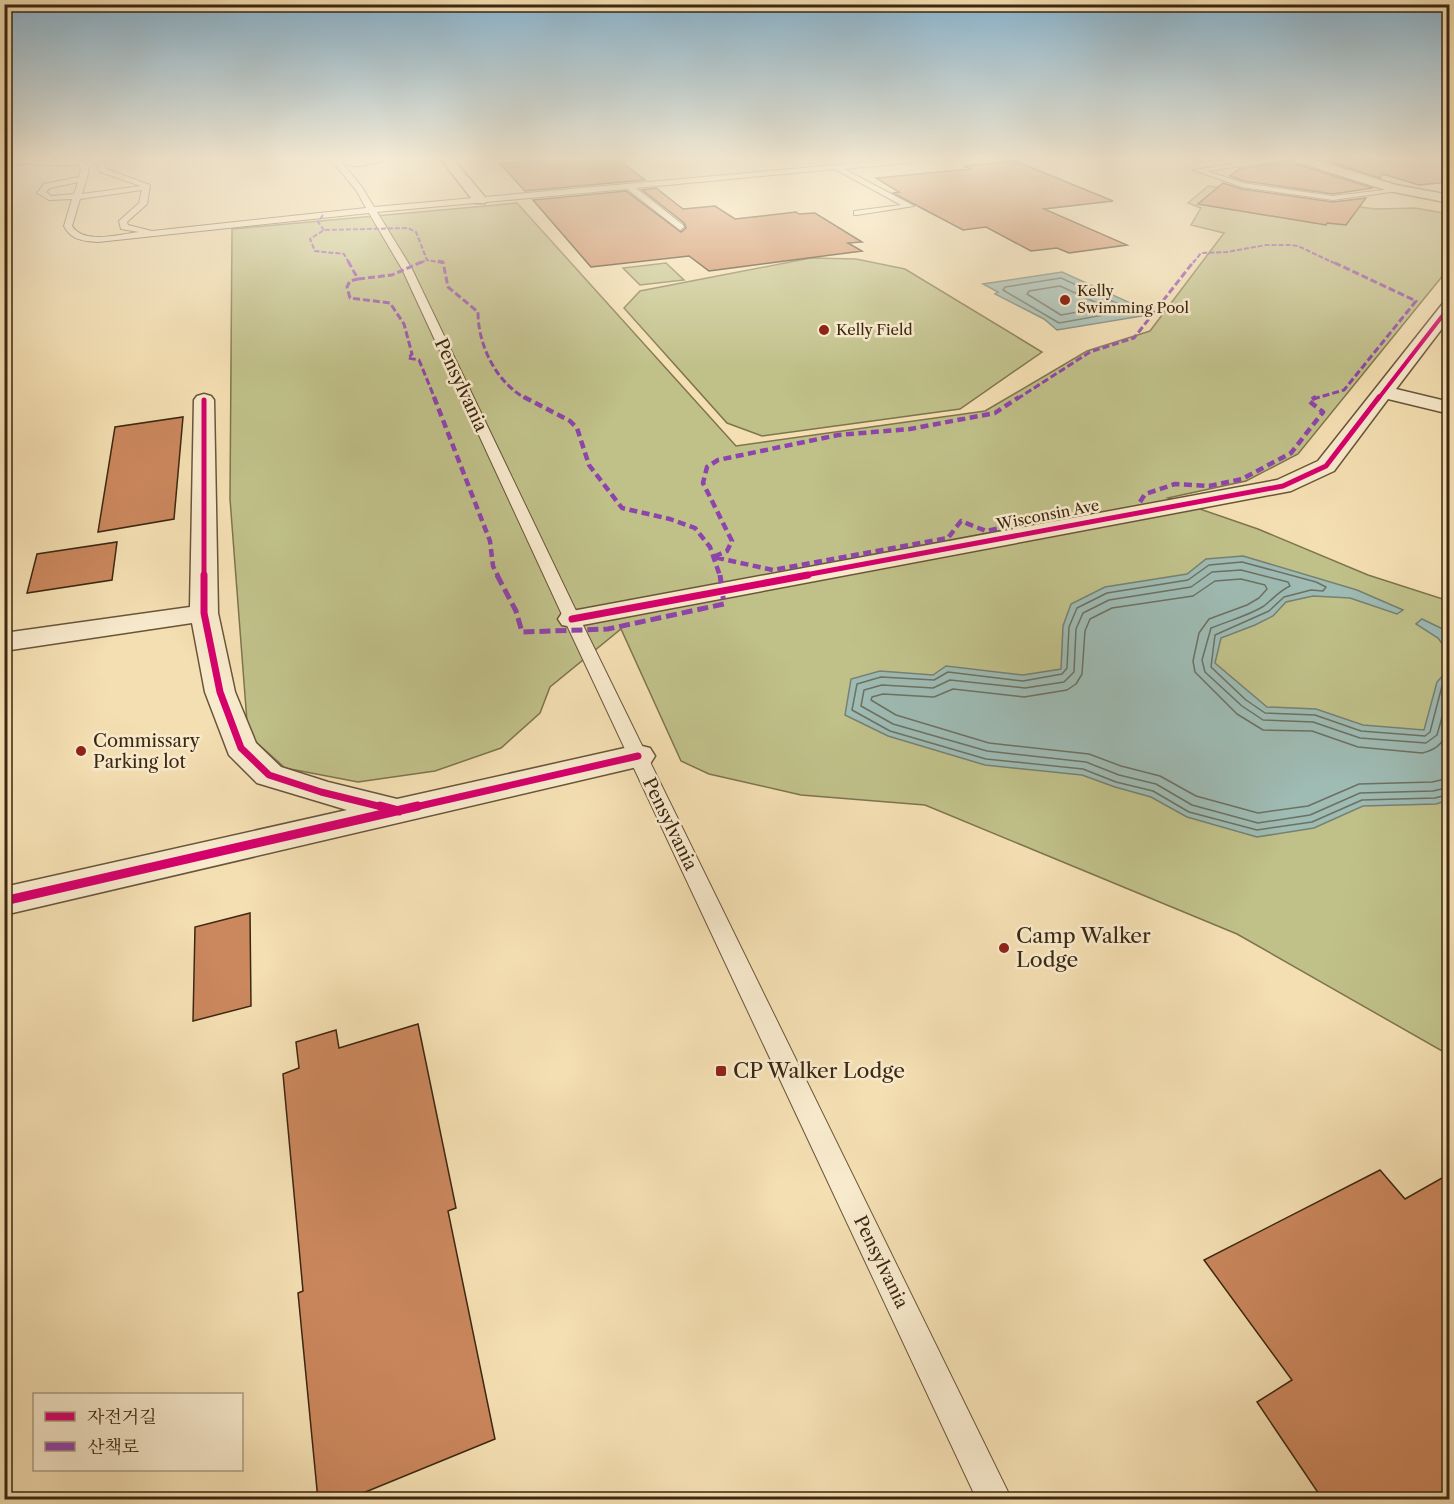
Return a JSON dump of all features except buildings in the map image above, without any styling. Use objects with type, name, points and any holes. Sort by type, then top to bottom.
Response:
[{"type":"street","name":"Wisconsin Ave","points":[[572,619],[1283,486],[1326,466],[1449,306]]},
{"type":"street","points":[[1383,392],[1449,408]]},
{"type":"street","points":[[204,400],[204,613],[220,692],[241,748],[269,775],[321,792],[402,812]]},
{"type":"street","points":[[4,642],[204,613]]},
{"type":"street","points":[[4,902],[638,756]]},
{"type":"lane","points":[[69,228],[77,237],[98,239],[203,228]]},
{"type":"lane","points":[[131,228],[146,231],[186,230]]},
{"type":"lane","name":"Pensylvania","points":[[381,228],[406,268],[995,1500]]},
{"type":"green space","points":[[540,228],[736,446],[985,411],[1087,351],[1150,331],[1224,233],[1204,228],[1449,228],[1449,268],[1298,454],[1246,481],[1168,498],[1258,529],[1368,575],[1449,601],[1449,1055],[1237,934],[925,805],[801,795],[709,774],[681,761],[621,629],[550,687],[540,713],[501,748],[435,771],[358,782],[285,768],[248,735],[230,499],[232,229]]},
{"type":"green space","name":"Kelly Field","points":[[811,258],[856,259],[905,269],[1042,352],[960,409],[762,436],[727,423],[624,308],[640,291]]},
{"type":"green space","points":[[666,263],[684,280],[640,285],[623,268]]},
{"type":"water","name":"Kelly Swimming Pool","points":[[1062,272],[1137,306],[1142,316],[1057,330],[1044,319],[995,294],[998,292],[983,284]]},
{"type":"water","points":[[1243,556],[1357,590],[1403,610],[1397,614],[1350,598],[1313,596],[1286,602],[1273,616],[1221,638],[1215,663],[1267,707],[1316,709],[1363,725],[1424,730],[1437,682],[1449,669],[1449,800],[1436,804],[1363,806],[1314,828],[1257,837],[1187,817],[1151,797],[1082,775],[985,765],[888,736],[845,715],[851,679],[880,671],[933,675],[946,666],[1023,675],[1061,669],[1063,626],[1071,604],[1105,587],[1187,574],[1206,559]]},
{"type":"water","points":[[1422,619],[1449,632],[1449,653],[1438,638],[1416,624]]},
{"type":"marked path","points":[[400,228],[324,230],[310,239],[315,251],[344,254],[358,279],[350,281],[347,287],[350,298],[390,303],[404,324],[412,354],[408,358],[419,360],[490,541],[493,566],[516,611],[522,632],[608,629],[724,604],[720,573],[710,547],[695,528],[670,519],[622,508],[589,465],[577,428],[570,421],[519,395],[498,374],[483,346],[478,330],[478,312],[448,287],[443,262],[427,260],[416,232],[408,228]]},
{"type":"marked path","points":[[1009,526],[986,531],[961,521],[948,538],[773,570],[713,557],[727,551],[732,541],[703,483],[707,467],[718,460],[838,435],[910,429],[995,413],[1090,352],[1134,338],[1201,253],[1227,252],[1258,246],[1298,246],[1416,301],[1344,390],[1321,395],[1309,401],[1323,412],[1291,453],[1242,479],[1209,486],[1175,484],[1145,494],[1140,502]]},
{"type":"marked path","points":[[358,279],[392,275],[427,260]]},
{"type":"cycle path","points":[[572,619],[1283,486],[1326,466],[1450,306]]},
{"type":"cycle path","points":[[204,400],[204,613],[220,692],[241,748],[269,775],[321,792],[399,811]]},
{"type":"cycle path","points":[[4,901],[638,756]]},
{"type":"place","name":"Kelly Swimming Pool","points":[[1065,300]]},
{"type":"place","name":"Kelly Field","points":[[824,330]]},
{"type":"place","name":"Commissary Parking lot","points":[[81,751]]},
{"type":"place","name":"Camp Walker Lodge","points":[[1004,948]]},
{"type":"place","name":"CP Walker Lodge","points":[[721,1071]]}]
